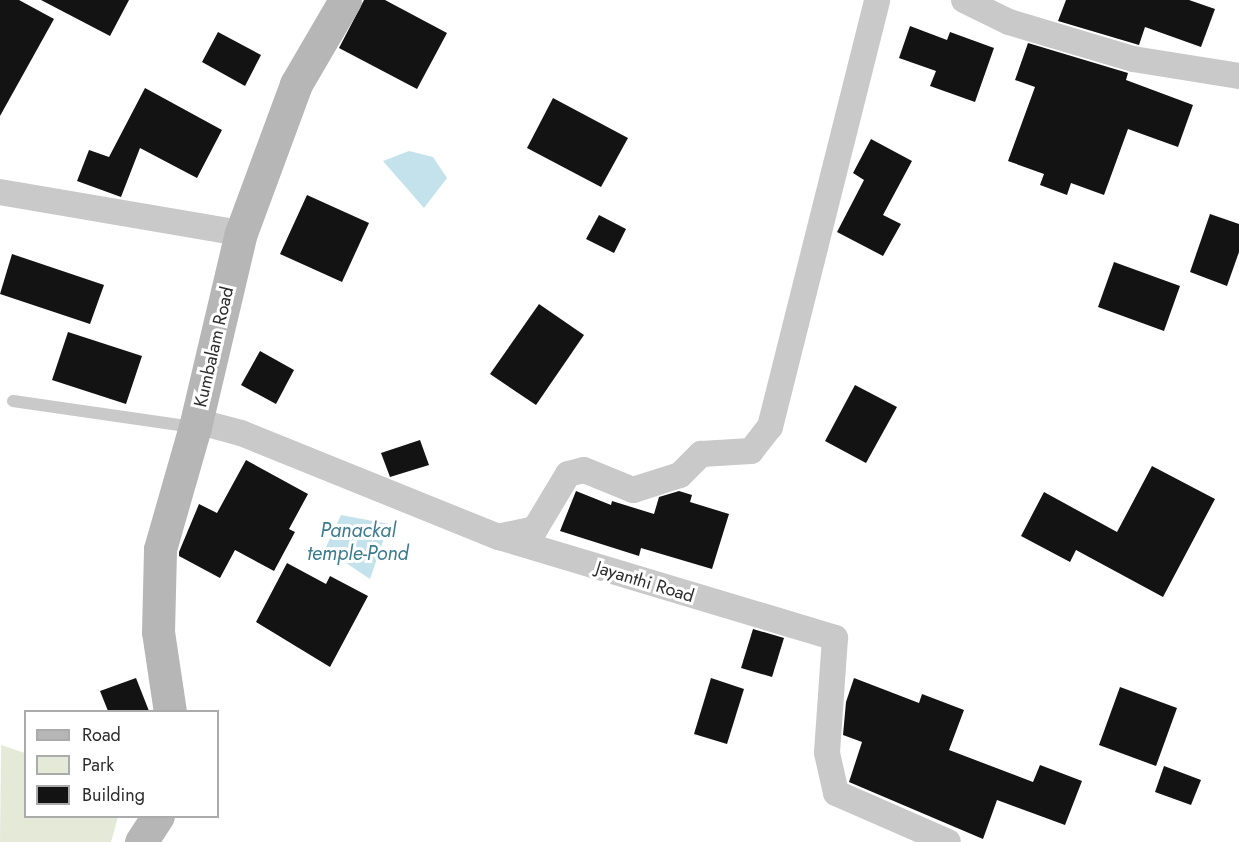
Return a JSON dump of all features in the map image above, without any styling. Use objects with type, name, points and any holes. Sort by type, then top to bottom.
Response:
[{"type":"main road","name":"Kumbalam Road","points":[[170,710],[158,632],[160,549],[195,424],[241,233],[296,84],[345,0]]},
{"type":"main road","points":[[141,842],[157,818]]},
{"type":"street","points":[[499,537],[535,529],[568,474],[584,470],[633,490],[680,475],[701,454],[751,451],[770,427],[877,0]]},
{"type":"street","points":[[964,0],[1009,22],[1133,59],[1239,76]]},
{"type":"street","points":[[0,192],[241,233]]},
{"type":"street","name":"Jayanthi Road","points":[[195,424],[241,433],[499,537],[835,638],[827,753],[836,793],[948,842]]},
{"type":"lane","points":[[13,401],[195,424]]},
{"type":"green space","points":[[1,745],[24,753],[24,818],[118,818],[111,842],[0,842]]},
{"type":"water","points":[[409,151],[433,157],[447,178],[424,208],[383,161]]},
{"type":"water","name":"Panackal temple-Pond","points":[[341,515],[389,524],[370,579],[325,549]]},
{"type":"building","points":[[0,0],[19,0],[54,19],[0,116]]},
{"type":"building","points":[[41,0],[129,0],[110,36]]},
{"type":"building","points":[[364,0],[385,0],[447,33],[417,89],[339,48]]},
{"type":"building","points":[[1066,0],[1189,0],[1215,9],[1201,47],[1145,27],[1139,45],[1058,21]]},
{"type":"building","points":[[910,26],[947,40],[950,32],[994,48],[975,102],[930,86],[936,71],[899,58]]},
{"type":"building","points":[[218,32],[261,55],[245,86],[202,62]]},
{"type":"building","points":[[1028,43],[1128,73],[1126,80],[1193,105],[1178,147],[1128,129],[1104,195],[1071,183],[1067,195],[1040,185],[1044,174],[1008,161],[1035,87],[1015,80]]},
{"type":"building","points":[[145,88],[222,130],[197,178],[140,148],[121,197],[77,181],[89,150],[109,157]]},
{"type":"building","points":[[553,98],[628,138],[601,187],[527,148]]},
{"type":"building","points":[[871,139],[912,161],[883,215],[901,224],[883,256],[837,232],[864,180],[853,173]]},
{"type":"building","points":[[307,195],[369,223],[342,282],[280,254]]},
{"type":"building","points":[[1210,214],[1239,224],[1239,252],[1227,286],[1190,272]]},
{"type":"building","points":[[599,215],[626,229],[614,253],[586,239]]},
{"type":"building","points":[[12,254],[104,285],[90,324],[0,294]]},
{"type":"building","points":[[1114,262],[1180,286],[1164,331],[1098,307]]},
{"type":"building","points":[[539,304],[584,335],[536,405],[490,374]]},
{"type":"building","points":[[68,332],[142,356],[126,404],[52,380]]},
{"type":"building","points":[[260,351],[294,370],[276,404],[241,385]]},
{"type":"building","points":[[855,385],[897,407],[866,463],[825,441]]},
{"type":"building","points":[[420,440],[429,465],[390,477],[381,453]]},
{"type":"building","points":[[246,460],[308,494],[289,529],[295,532],[274,571],[235,550],[220,578],[179,556],[179,552],[199,504],[217,513]]},
{"type":"building","points":[[1152,466],[1215,499],[1163,597],[1076,550],[1070,562],[1021,536],[1044,492],[1117,532]]},
{"type":"building","points":[[576,491],[611,505],[612,501],[654,514],[659,497],[679,491],[692,495],[690,502],[729,514],[712,569],[641,548],[639,556],[560,531]]},
{"type":"building","points":[[287,563],[326,584],[330,576],[368,596],[330,667],[256,622]]},
{"type":"building","points":[[753,629],[784,638],[772,677],[741,668]]},
{"type":"building","points":[[136,678],[149,710],[108,710],[100,691]]},
{"type":"building","points":[[711,678],[744,689],[727,744],[694,734]]},
{"type":"building","points":[[854,678],[919,703],[922,694],[964,710],[949,750],[1033,782],[1040,765],[1082,781],[1065,825],[997,800],[983,839],[849,782],[862,742],[843,735],[846,702]]},
{"type":"building","points":[[1120,687],[1177,708],[1156,766],[1099,745]]},
{"type":"building","points":[[1164,766],[1201,780],[1191,805],[1155,792]]}]
